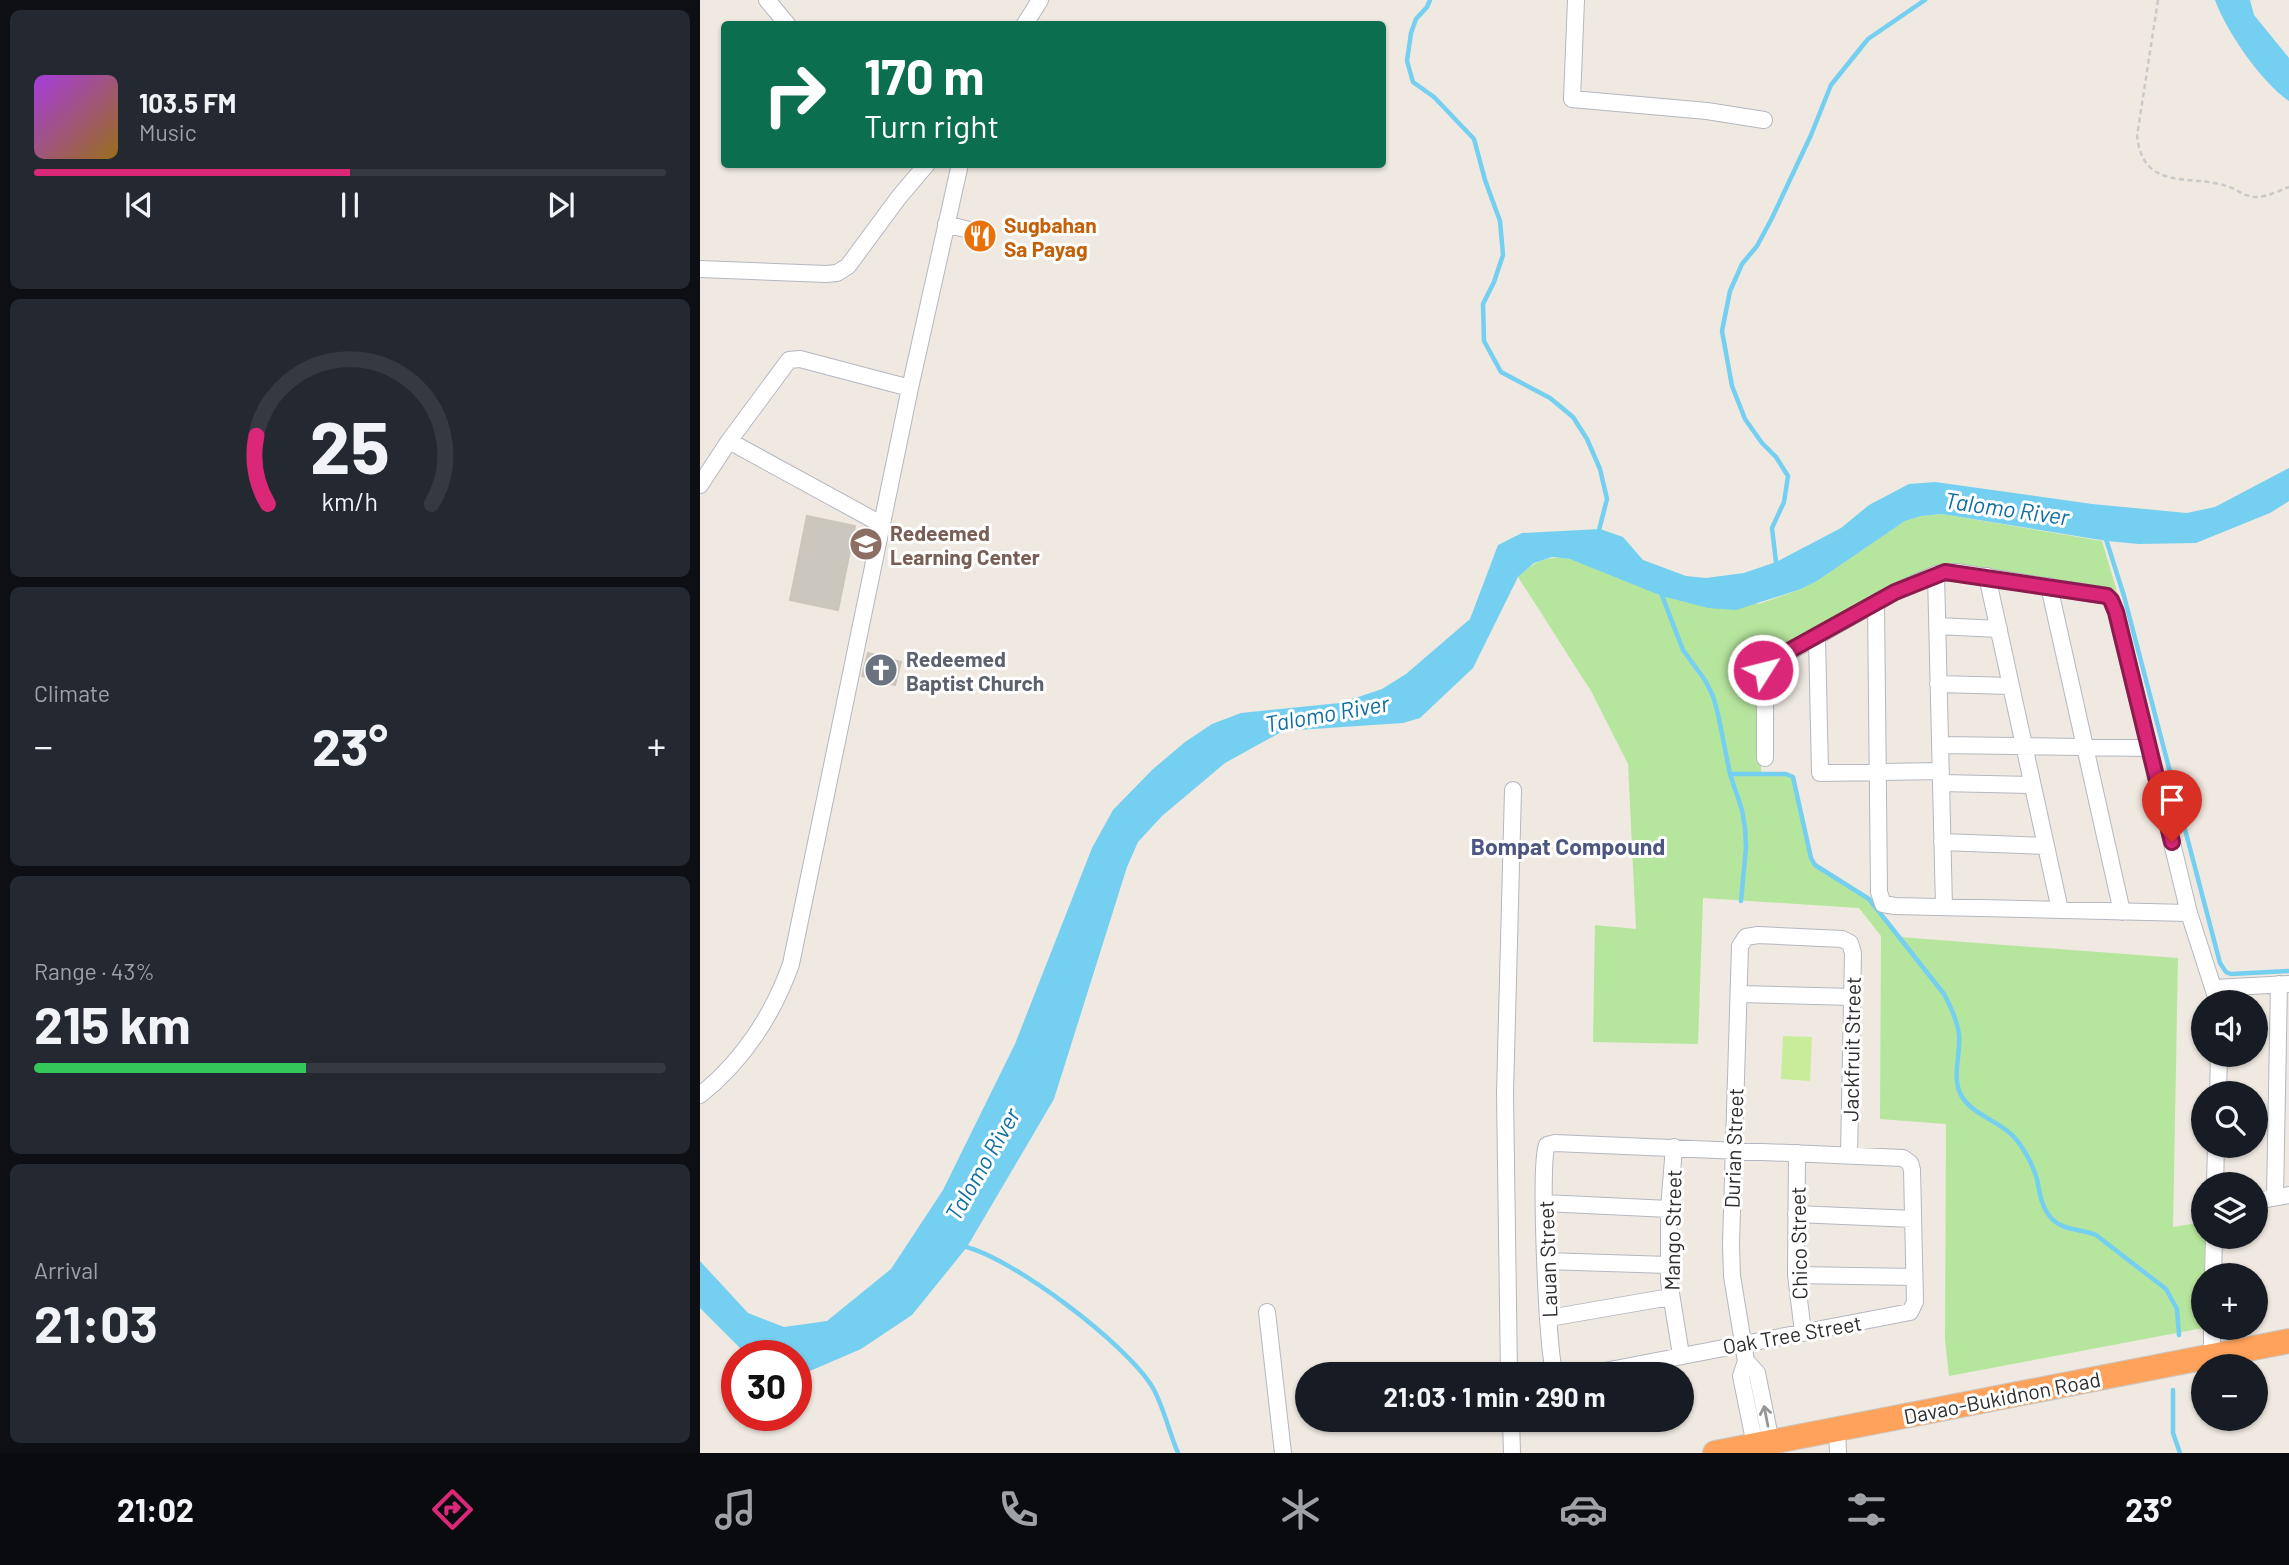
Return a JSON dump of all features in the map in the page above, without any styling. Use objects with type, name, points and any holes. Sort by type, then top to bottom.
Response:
[{"type":"highway","name":"Davao-Bukidnon Road","points":[[2222,1354],[2289,1341]]},
{"type":"highway","name":"Davao-Bukidnon Road","points":[[1715,1453],[1763,1444],[1838,1441],[2191,1361]]},
{"type":"street","points":[[767,0],[784,21]]},
{"type":"street","points":[[1026,21],[1040,0]]},
{"type":"street","points":[[1576,0],[1572,99],[1707,111],[1764,120]]},
{"type":"street","points":[[700,269],[826,274],[843,271],[924,168]]},
{"type":"street","points":[[700,1095],[730,1069],[753,1038],[784,986],[792,964],[881,524],[959,168]]},
{"type":"street","points":[[946,224],[988,234]]},
{"type":"street","points":[[700,485],[789,359],[800,359],[910,388]]},
{"type":"street","points":[[729,441],[881,524]]},
{"type":"street","points":[[1765,758],[1765,666],[1876,603],[1936,574],[1956,572],[2101,594],[2111,600],[2189,913],[2214,990]]},
{"type":"street","points":[[1936,574],[1944,907]]},
{"type":"street","points":[[1987,576],[2060,910]]},
{"type":"street","points":[[2049,586],[2122,912]]},
{"type":"street","points":[[1876,603],[1881,899],[1884,904],[2189,913]]},
{"type":"street","points":[[1937,626],[1999,629]]},
{"type":"street","points":[[1817,637],[1820,773],[1878,772],[2032,785]]},
{"type":"street","points":[[1938,684],[2011,685]]},
{"type":"street","points":[[1940,745],[2149,748]]},
{"type":"street","points":[[1509,1362],[1505,1093],[1513,790]]},
{"type":"street","points":[[1942,842],[2046,846]]},
{"type":"street","name":"Durian Street","points":[[1763,1444],[1741,1376],[1746,1361],[1732,1276],[1732,1150],[1740,946],[1746,937],[1758,935],[1842,939],[1850,943]]},
{"type":"street","name":"Jackfruit Street","points":[[1849,1156],[1853,953],[1850,943]]},
{"type":"street","points":[[2250,990],[2284,984],[2282,1196]]},
{"type":"street","points":[[1739,994],[1852,997]]},
{"type":"street","name":"Lauan Street","points":[[1554,1362],[1544,1203],[1544,1153],[1547,1145],[1555,1143],[1674,1147]]},
{"type":"street","points":[[1674,1147],[1903,1158],[1910,1163],[1914,1277],[1796,1275]]},
{"type":"street","name":"Mango Street","points":[[1674,1147],[1668,1265],[1670,1297],[1681,1355]]},
{"type":"street","name":"Chico Street","points":[[1797,1153],[1796,1275],[1803,1332]]},
{"type":"street","points":[[1544,1203],[1669,1209]]},
{"type":"street","points":[[1796,1214],[1913,1219]]},
{"type":"street","points":[[1546,1261],[1668,1265]]},
{"type":"street","name":"Oak Tree Street","points":[[1647,1362],[1912,1310],[1915,1302],[1914,1277]]},
{"type":"street","points":[[1549,1318],[1670,1297]]},
{"type":"street","points":[[1267,1312],[1283,1453]]},
{"type":"street","points":[[1511,1432],[1512,1453]]},
{"type":"path","points":[[2158,0],[2137,136],[2139,151],[2146,164],[2174,178],[2226,186],[2256,198],[2289,187]]},
{"type":"green space","points":[[1942,514],[2102,541],[2118,595],[2106,587],[1947,563],[1926,570],[1761,661],[1761,773],[1786,774],[1793,777],[1811,858],[1815,865],[1869,899],[1899,937],[2178,958],[2173,1227],[2191,1224],[2191,1249],[2205,1249],[2204,1263],[2191,1263],[2191,1330],[1949,1376],[1945,1340],[1946,1124],[1880,1119],[1881,936],[1859,908],[1703,898],[1698,1044],[1593,1042],[1595,925],[1636,929],[1628,764],[1591,691],[1518,577],[1542,561],[1554,558],[1570,559],[1759,604],[1817,581],[1905,521]]},
{"type":"green space","points":[[1783,1036],[1812,1037],[1810,1081],[1781,1079]]},
{"type":"water","points":[[2215,0],[2250,0],[2254,15],[2289,58],[2289,101],[2268,82],[2246,55],[2227,26]]},
{"type":"water","name":"Talomo River","points":[[2289,468],[2289,501],[2270,513],[2196,543],[2139,544],[2107,541],[1942,514],[1921,516],[1905,521],[1817,581],[1801,589],[1736,610],[1708,608],[1662,596],[1570,559],[1552,557],[1534,563],[1518,577],[1473,668],[1420,718],[1403,723],[1283,731],[1225,763],[1162,816],[1138,842],[1127,867],[1054,1099],[967,1247],[912,1315],[861,1349],[812,1370],[812,1340],[732,1340],[700,1308],[700,1261],[748,1313],[784,1327],[827,1321],[891,1269],[943,1190],[1015,1044],[1092,848],[1113,810],[1152,770],[1185,742],[1212,724],[1241,713],[1340,703],[1382,689],[1406,674],[1470,619],[1498,545],[1522,533],[1600,529],[1623,537],[1643,560],[1686,576],[1706,578],[1744,573],[1776,562],[1841,528],[1869,505],[1909,484],[1935,482],[2092,504],[2187,513],[2215,507]]},
{"type":"building","points":[[807,516],[855,526],[838,610],[790,600]]},
{"type":"building","name":"Redeemed Baptist Church","points":[[868,653],[901,662],[895,685],[862,676]]},
{"type":"waterway","points":[[1430,0],[1416,19],[1411,33],[1407,61],[1413,82],[1434,97],[1474,139],[1500,221],[1503,255],[1483,304],[1484,341],[1501,372],[1550,398],[1573,417],[1587,439],[1600,469],[1607,499],[1598,534]]},
{"type":"waterway","points":[[1775,567],[1772,528],[1784,502],[1788,476],[1745,419],[1732,386],[1722,331],[1730,291],[1742,264],[1757,246],[1772,218],[1831,85],[1868,39],[1925,0]]},
{"type":"waterway","points":[[2105,536],[2124,596],[2220,963],[2226,972],[2231,974],[2289,971]]},
{"type":"waterway","points":[[1661,593],[1683,650],[1705,680],[1718,714],[1730,774],[1745,828],[1741,901]]},
{"type":"waterway","points":[[1730,774],[1786,774],[1793,777],[1811,858],[1815,865],[1869,899],[1944,994],[1958,1029],[1957,1079],[1965,1101],[2018,1141],[2033,1168],[2043,1205],[2052,1219],[2068,1228],[2096,1235],[2166,1289],[2177,1309],[2179,1335]]},
{"type":"waterway","points":[[962,1246],[1009,1266],[1037,1284],[1120,1349],[1153,1388],[1178,1453]]},
{"type":"waterway","points":[[2173,1390],[2173,1433],[2180,1453]]},
{"type":"place","name":"Sugbahan Sa Payag","points":[[980,236]]},
{"type":"place","name":"Redeemed Learning Center","points":[[866,544]]},
{"type":"place","name":"Redeemed Baptist Church","points":[[881,670]]},
{"type":"district","name":"Bompat Compound","points":[[1568,846]]},
{"type":"route","points":[[1763,670],[1769,662],[1895,592],[1945,572],[2107,596],[2116,612],[2172,842]]}]
